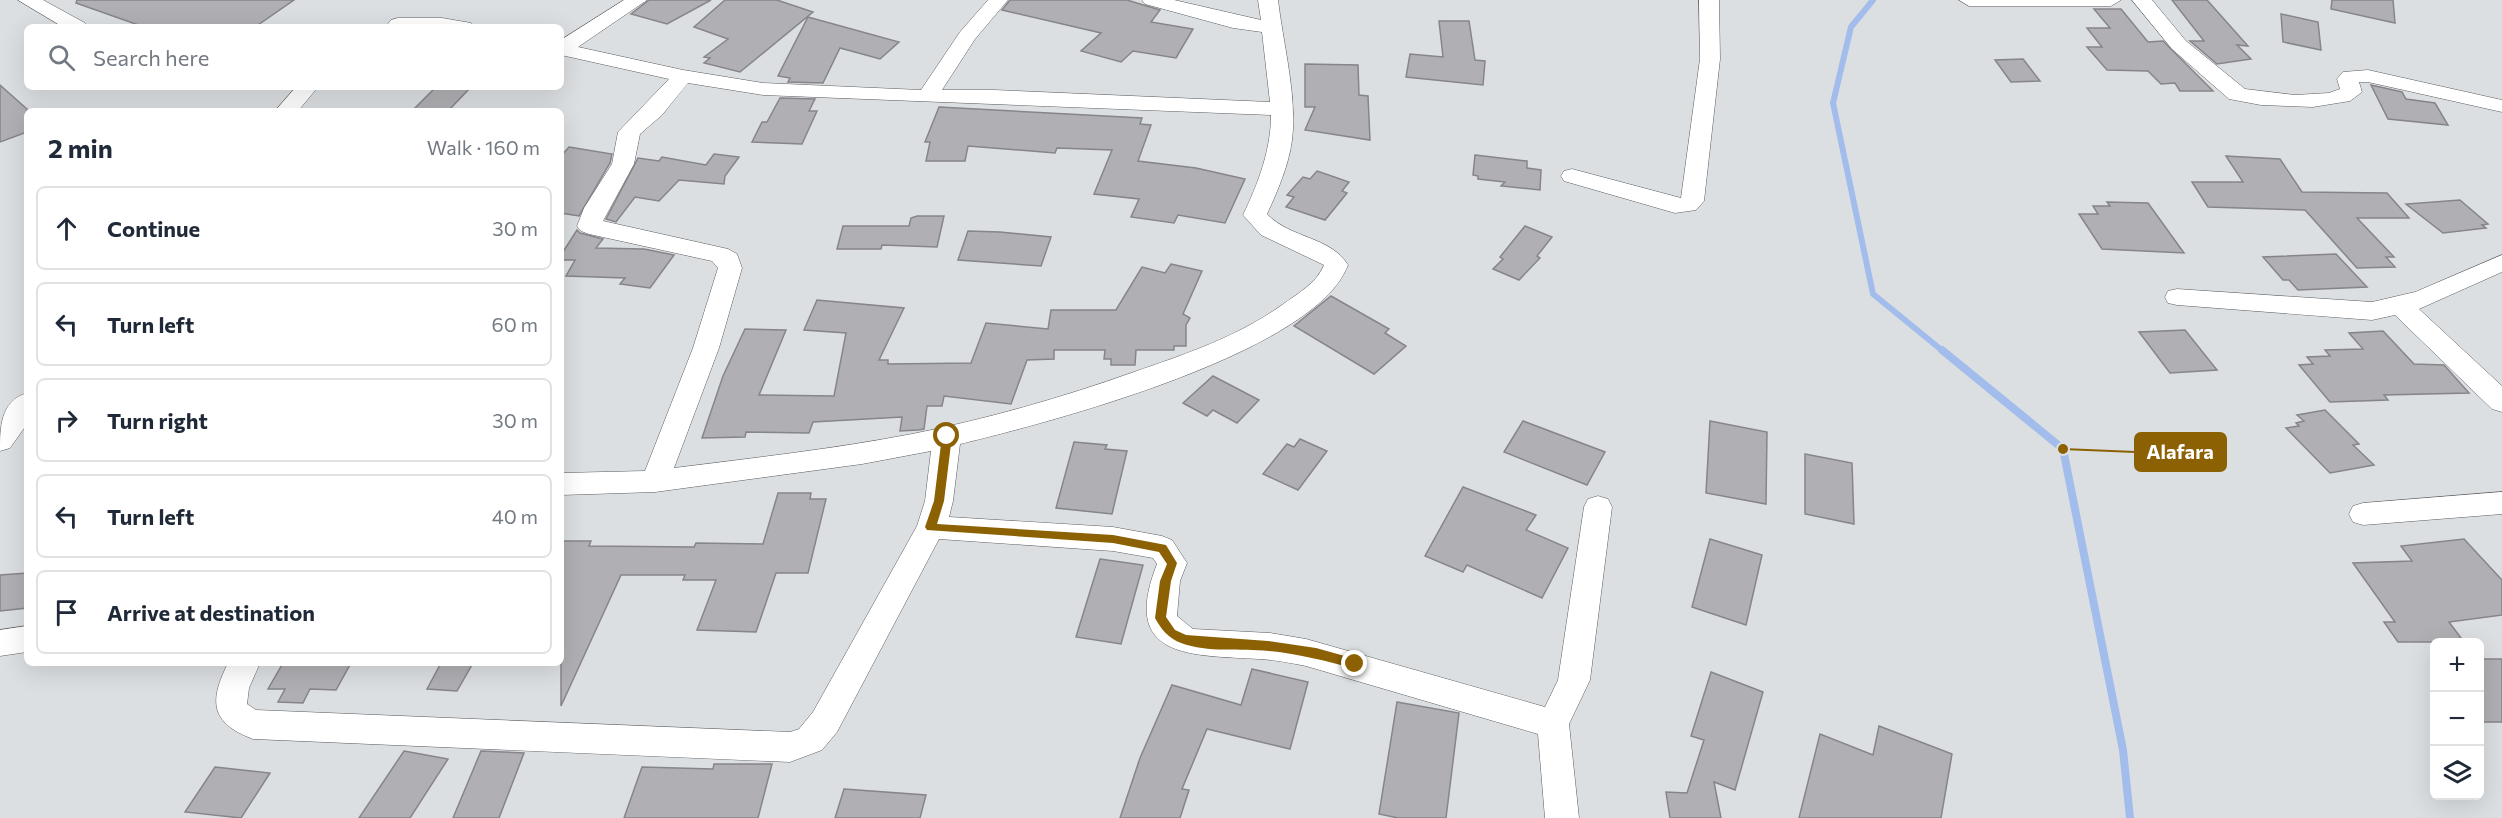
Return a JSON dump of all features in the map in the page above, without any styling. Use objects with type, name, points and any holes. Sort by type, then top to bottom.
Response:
[{"type":"street","points":[[28,0],[72,24]]},
{"type":"street","points":[[564,47],[637,0]]},
{"type":"street","points":[[927,97],[966,36],[998,0]]},
{"type":"street","points":[[1152,0],[1198,14],[1272,28]]},
{"type":"street","points":[[564,484],[594,486],[655,481],[876,451],[1004,424],[1103,394],[1229,348],[1266,330],[1315,293],[1333,275],[1336,265],[1331,257],[1269,230],[1260,223],[1255,215],[1269,185],[1282,132],[1282,109],[1269,0]]},
{"type":"street","points":[[1572,176],[1675,206],[1688,205],[1692,201],[1710,59],[1709,0]]},
{"type":"street","points":[[1969,0],[2111,0]]},
{"type":"street","points":[[2142,0],[2179,45],[2236,94],[2245,98],[2259,100],[2333,99],[2346,96],[2351,92],[2347,79],[2350,76],[2368,76],[2502,106]]},
{"type":"street","points":[[397,24],[414,7]]},
{"type":"street","points":[[421,24],[442,24]]},
{"type":"street","points":[[564,50],[683,76],[763,89],[927,97],[994,96],[1282,109]]},
{"type":"street","points":[[655,481],[706,348],[730,268],[728,260],[719,255],[589,226],[596,208],[623,164],[629,132],[654,110],[683,76]]},
{"type":"street","points":[[289,108],[304,90]]},
{"type":"street","points":[[2177,297],[2372,311],[2402,307],[2502,263]]},
{"type":"street","points":[[2402,307],[2502,402]]},
{"type":"street","points":[[0,441],[24,407]]},
{"type":"street","points":[[243,666],[230,699],[236,714],[253,724],[790,747],[810,740],[825,722],[931,527],[939,501],[947,436]]},
{"type":"street","points":[[2363,514],[2502,503]]},
{"type":"street","points":[[1562,818],[1553,724],[1574,680],[1598,507]]},
{"type":"street","points":[[931,527],[1113,539],[1162,548],[1172,563],[1166,581],[1161,618],[1171,633],[1184,639],[1204,643],[1268,646],[1316,653],[1553,724]]},
{"type":"street","points":[[0,643],[24,639]]},
{"type":"building","points":[[77,0],[294,0],[259,24],[136,24],[76,3]]},
{"type":"building","points":[[649,0],[711,0],[667,24],[631,14]]},
{"type":"building","points":[[725,0],[777,0],[813,12],[740,72],[704,63],[710,58],[704,57],[728,39],[694,27]]},
{"type":"building","points":[[1010,0],[1127,0],[1160,10],[1151,22],[1193,29],[1176,58],[1133,51],[1121,62],[1081,51],[1101,33],[1002,10]]},
{"type":"building","points":[[2172,0],[2207,0],[2248,46],[2237,45],[2251,59],[2217,64],[2190,41],[2204,41]]},
{"type":"building","points":[[2332,0],[2393,0],[2395,23],[2331,9]]},
{"type":"building","points":[[2094,9],[2121,9],[2148,42],[2163,41],[2213,91],[2180,91],[2175,83],[2161,84],[2148,71],[2107,70],[2087,47],[2102,47],[2087,28],[2110,28]]},
{"type":"building","points":[[2281,14],[2318,22],[2321,50],[2283,42]]},
{"type":"building","points":[[808,17],[899,42],[880,59],[840,48],[823,83],[788,82],[790,78],[778,76]]},
{"type":"building","points":[[1439,21],[1469,21],[1475,60],[1485,61],[1483,85],[1406,77],[1410,54],[1443,57]]},
{"type":"building","points":[[2023,59],[2040,81],[2011,82],[1995,60]]},
{"type":"building","points":[[1305,64],[1358,65],[1359,95],[1368,96],[1370,140],[1305,130],[1315,107],[1305,107]]},
{"type":"building","points":[[0,85],[26,108],[24,108],[24,133],[0,142]]},
{"type":"building","points":[[2371,85],[2402,92],[2406,99],[2435,103],[2448,125],[2388,119]]},
{"type":"building","points":[[433,90],[468,90],[451,108],[415,108]]},
{"type":"building","points":[[780,98],[815,99],[809,111],[817,111],[802,144],[752,142],[762,122],[767,122]]},
{"type":"building","points":[[939,107],[1142,118],[1140,124],[1151,125],[1138,161],[1196,168],[1245,179],[1225,223],[1178,215],[1174,223],[1131,217],[1139,199],[1094,194],[1112,150],[1057,148],[1055,153],[968,146],[965,161],[926,161],[930,142],[925,142]]},
{"type":"building","points":[[569,147],[612,154],[610,163],[579,216],[564,214],[564,153]]},
{"type":"building","points":[[714,154],[739,157],[725,176],[724,184],[679,180],[659,201],[635,197],[616,222],[606,219],[638,158],[659,161],[662,157],[706,165]]},
{"type":"building","points":[[1475,155],[1527,161],[1527,168],[1541,170],[1540,190],[1501,186],[1505,182],[1478,179],[1478,176],[1473,175]]},
{"type":"building","points":[[2226,156],[2280,159],[2302,192],[2387,193],[2409,218],[2357,218],[2394,257],[2386,257],[2395,267],[2357,268],[2305,210],[2208,207],[2192,182],[2243,182]]},
{"type":"building","points":[[1317,171],[1349,182],[1342,191],[1347,193],[1325,220],[1286,207],[1294,197],[1287,195],[1303,177],[1310,179]]},
{"type":"building","points":[[2460,200],[2488,224],[2482,225],[2486,228],[2443,233],[2406,204]]},
{"type":"building","points":[[2107,202],[2148,203],[2184,253],[2102,249],[2079,214],[2098,214],[2093,206],[2110,206]]},
{"type":"building","points":[[944,216],[937,247],[882,245],[881,249],[837,249],[843,226],[909,226],[911,218]]},
{"type":"building","points":[[1525,226],[1552,237],[1537,256],[1540,258],[1519,280],[1493,269],[1503,259],[1500,257]]},
{"type":"building","points":[[577,230],[580,233],[603,239],[596,248],[644,249],[674,255],[650,288],[620,284],[625,278],[566,276],[575,260],[564,260],[564,250]]},
{"type":"building","points":[[968,231],[1051,237],[1041,266],[958,260]]},
{"type":"building","points":[[2336,254],[2367,287],[2298,290],[2289,280],[2283,280],[2263,257]]},
{"type":"building","points":[[1171,264],[1202,271],[1183,314],[1190,318],[1186,325],[1186,346],[1174,346],[1174,350],[1136,350],[1135,365],[1111,365],[1111,359],[1104,359],[1105,350],[1054,350],[1054,359],[1027,360],[1011,404],[944,396],[942,406],[927,406],[924,429],[900,431],[902,417],[813,422],[809,433],[746,432],[745,437],[702,438],[723,376],[745,329],[786,330],[759,395],[834,396],[846,333],[804,330],[817,300],[904,308],[879,360],[888,360],[888,364],[971,363],[986,323],[1048,329],[1051,310],[1116,310],[1142,267],[1165,273]]},
{"type":"building","points":[[1331,296],[1389,329],[1385,333],[1406,346],[1374,374],[1294,326]]},
{"type":"building","points":[[2185,330],[2217,370],[2170,373],[2139,332]]},
{"type":"building","points":[[2383,331],[2414,364],[2444,365],[2469,393],[2384,395],[2388,400],[2330,402],[2299,365],[2313,364],[2307,357],[2330,356],[2325,350],[2363,349],[2349,333]]},
{"type":"building","points":[[1213,376],[1259,400],[1237,423],[1213,410],[1207,416],[1183,403]]},
{"type":"building","points":[[2325,410],[2359,444],[2353,445],[2374,465],[2330,473],[2286,428],[2299,426],[2296,423],[2304,421],[2297,415]]},
{"type":"building","points":[[1523,421],[1605,452],[1587,485],[1504,452]]},
{"type":"building","points":[[1710,421],[1767,432],[1766,504],[1706,493]]},
{"type":"building","points":[[1300,439],[1327,451],[1298,490],[1263,474],[1287,444],[1294,447]]},
{"type":"building","points":[[1074,442],[1107,445],[1105,449],[1127,451],[1112,514],[1056,508]]},
{"type":"building","points":[[1805,454],[1852,463],[1854,524],[1805,514]]},
{"type":"building","points":[[1463,487],[1536,515],[1526,530],[1568,548],[1542,598],[1467,565],[1463,572],[1425,556]]},
{"type":"building","points":[[778,493],[811,493],[810,499],[826,499],[808,573],[776,573],[756,632],[697,630],[716,580],[683,580],[685,575],[621,575],[561,706],[561,666],[564,666],[564,541],[591,541],[589,546],[694,547],[696,543],[763,544]]},
{"type":"building","points":[[1710,539],[1762,555],[1746,625],[1692,607]]},
{"type":"building","points":[[2464,539],[2502,580],[2502,615],[2449,622],[2461,638],[2430,638],[2430,642],[2398,642],[2384,622],[2395,622],[2353,563],[2412,561],[2401,546]]},
{"type":"building","points":[[1100,559],[1143,565],[1121,644],[1076,637]]},
{"type":"building","points":[[24,573],[24,608],[0,611],[0,575]]},
{"type":"building","points":[[2484,659],[2502,659],[2502,722],[2484,722]]},
{"type":"building","points":[[281,666],[349,666],[336,690],[310,689],[303,703],[278,702],[285,689],[268,689]]},
{"type":"building","points":[[439,666],[471,666],[457,691],[427,689]]},
{"type":"building","points":[[1252,669],[1308,682],[1290,749],[1207,729],[1182,789],[1189,790],[1180,818],[1120,818],[1140,758],[1172,685],[1241,705]]},
{"type":"building","points":[[1711,672],[1763,692],[1735,790],[1714,782],[1721,818],[1670,818],[1666,792],[1687,793],[1704,740],[1691,736]]},
{"type":"building","points":[[1397,702],[1459,713],[1446,818],[1398,818],[1379,814]]},
{"type":"building","points":[[1879,726],[1952,754],[1941,818],[1799,818],[1820,734],[1873,755]]},
{"type":"building","points":[[404,751],[448,759],[410,818],[359,818]]},
{"type":"building","points":[[481,751],[524,753],[499,818],[453,818]]},
{"type":"building","points":[[714,764],[772,764],[758,818],[624,818],[642,767],[713,769]]},
{"type":"building","points":[[215,767],[270,773],[241,818],[185,812]]},
{"type":"building","points":[[844,789],[926,795],[920,818],[835,818]]},
{"type":"waterway","points":[[1873,0],[1851,27],[1833,103],[1873,294],[1944,352]]},
{"type":"waterway","points":[[1942,350],[2063,449],[2123,750],[2130,818]]},
{"type":"place","name":"Alafara","points":[[2063,449]]},
{"type":"route","points":[[947,436],[939,501],[931,527],[1113,539],[1162,548],[1169,555],[1172,563],[1166,581],[1161,618],[1171,633],[1184,639],[1204,643],[1268,646],[1316,653],[1355,664]]}]
